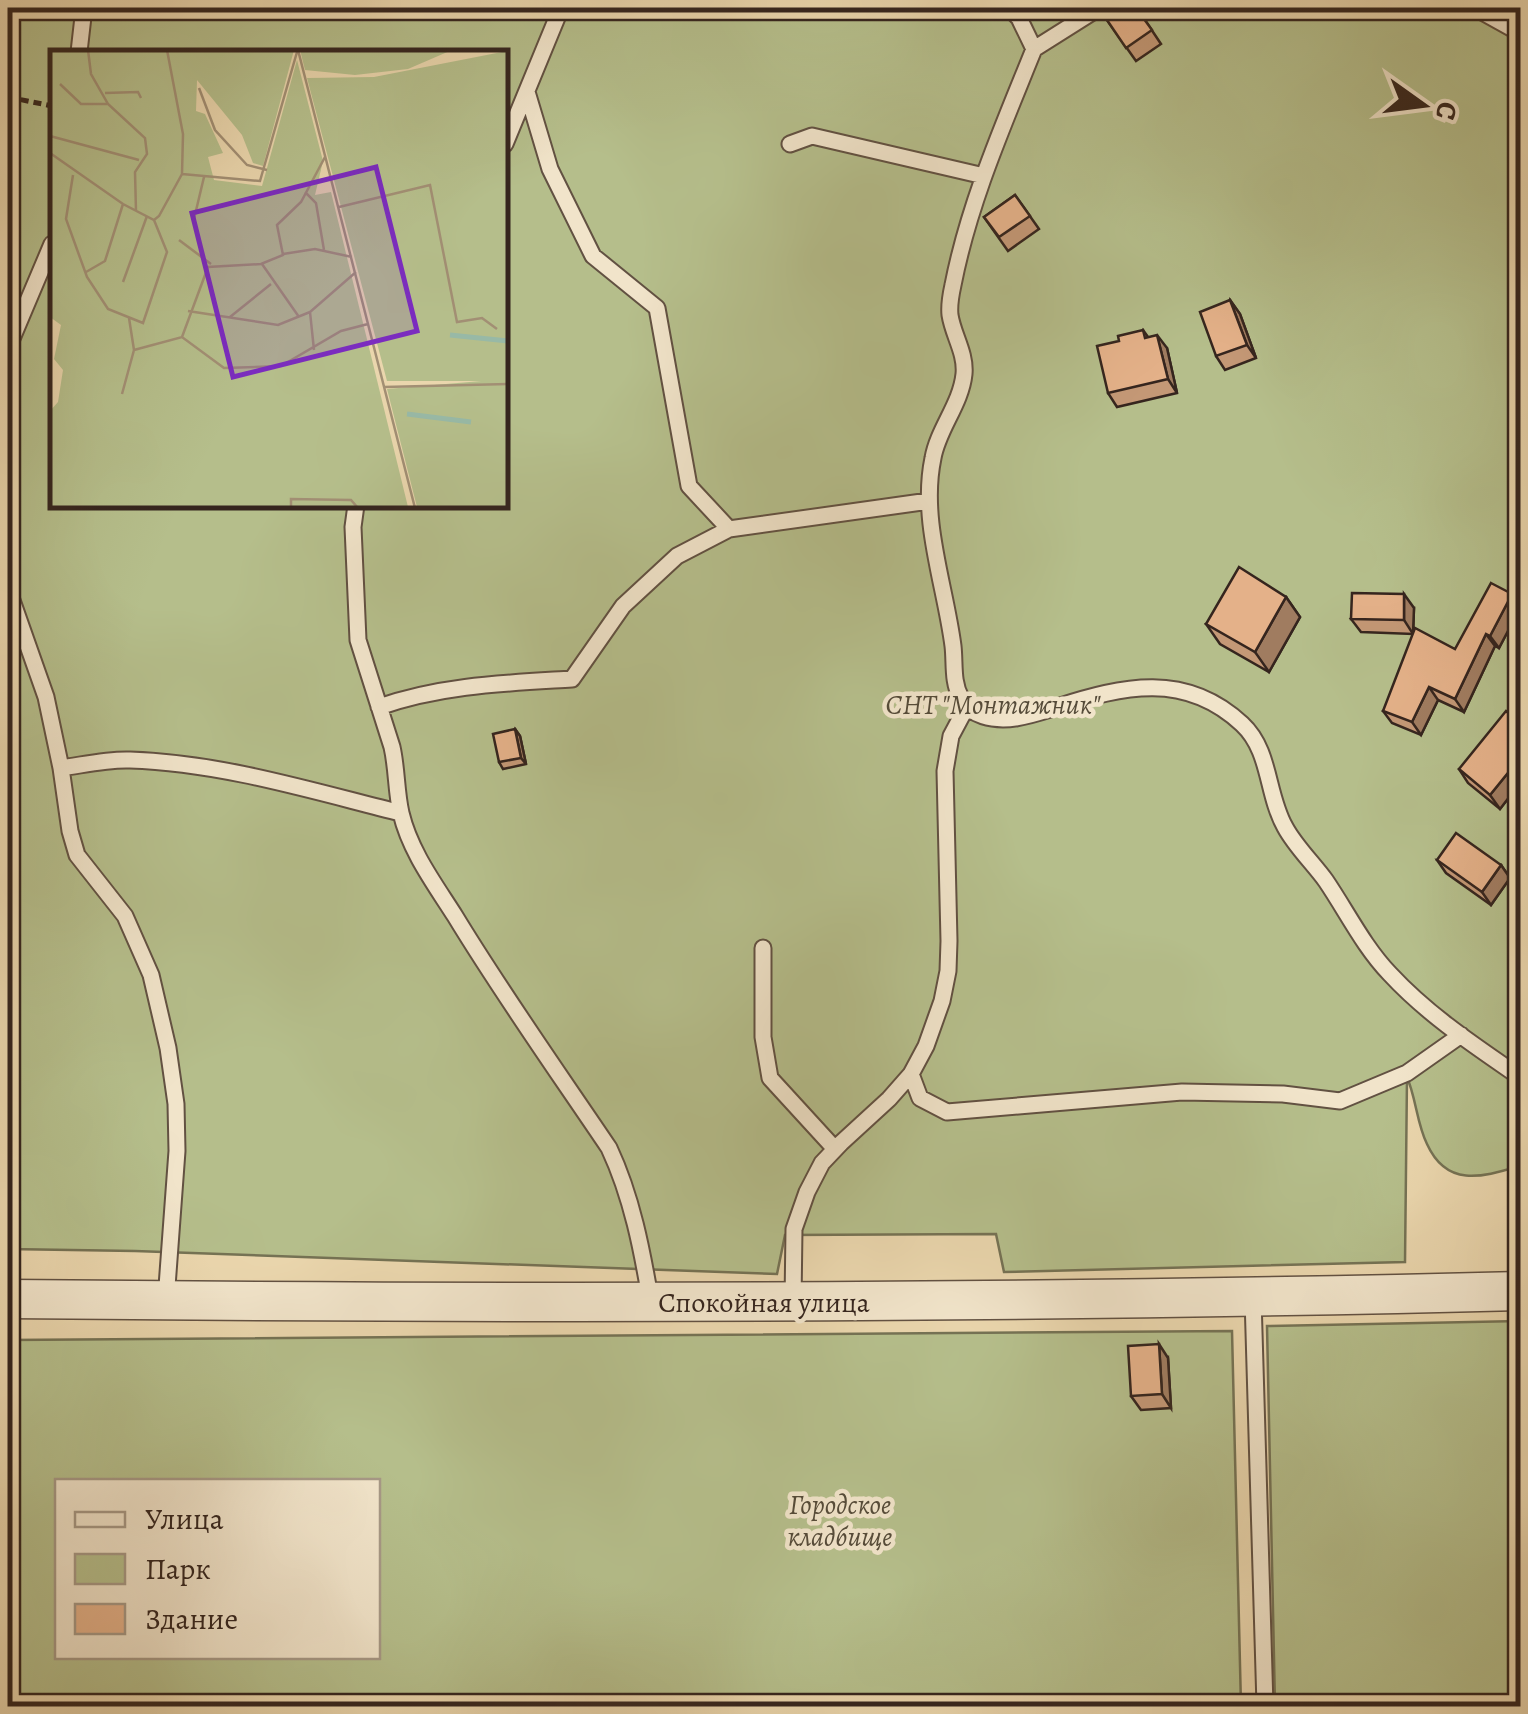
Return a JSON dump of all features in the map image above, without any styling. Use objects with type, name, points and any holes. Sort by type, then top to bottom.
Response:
[{"type":"street","name":"Спокойная улица","points":[[8,1298],[651,1303],[1254,1298],[1520,1291]]},
{"type":"lane","points":[[80,50],[84,8]]},
{"type":"lane","points":[[508,137],[562,8]]},
{"type":"lane","points":[[1009,8],[1020,18],[1034,49]]},
{"type":"lane","points":[[1099,8],[1034,49],[984,176],[957,268],[950,314],[965,371],[960,393],[936,446],[928,490],[956,685],[971,711],[985,717],[1030,716],[1098,694],[1159,686],[1184,690],[1238,720],[1254,736],[1286,829],[1320,872],[1362,939],[1389,973],[1434,1016],[1520,1078]]},
{"type":"lane","points":[[1475,8],[1520,33]]},
{"type":"lane","points":[[527,92],[550,169],[593,256],[657,308],[689,486],[729,529]]},
{"type":"lane","points":[[790,144],[812,136],[984,176]]},
{"type":"lane","points":[[8,348],[50,249]]},
{"type":"lane","points":[[378,707],[474,684],[572,679],[637,593],[677,556],[729,529],[930,501]]},
{"type":"lane","points":[[356,508],[356,618],[363,659],[396,765],[396,792],[406,833],[483,962],[609,1148],[624,1179],[651,1303]]},
{"type":"lane","points":[[8,588],[46,696],[70,831],[78,855],[124,916],[151,976],[168,1048],[176,1104],[177,1151],[166,1300]]},
{"type":"lane","points":[[793,1302],[792,1242],[798,1213],[822,1163],[911,1074],[926,1046],[942,1000],[948,972],[945,771],[951,736],[967,706]]},
{"type":"lane","points":[[61,768],[126,760],[170,763],[239,773],[401,813]]},
{"type":"lane","points":[[763,948],[762,1037],[770,1078],[835,1149]]},
{"type":"lane","points":[[911,1074],[920,1098],[947,1112],[1182,1092],[1284,1094],[1340,1100],[1406,1073],[1460,1036]]},
{"type":"lane","points":[[1254,1298],[1265,1706]]},
{"type":"path","points":[[8,97],[50,106]]},
{"type":"green space","name":"СНТ \"Монтажник\"","points":[[8,8],[1520,8],[1520,1166],[1467,1176],[1445,1168],[1424,1136],[1407,1077],[1405,1262],[1004,1272],[996,1234],[785,1235],[777,1274],[8,1249]]},
{"type":"green space","points":[[1520,1321],[1520,1706],[1275,1706],[1267,1326]]},
{"type":"green space","name":"Городское кладбище","points":[[1232,1331],[1241,1706],[8,1706],[8,1340]]},
{"type":"building","points":[[1125,8],[1136,8],[1152,30],[1126,48],[1107,20]]},
{"type":"building","points":[[1015,195],[1030,216],[999,237],[984,217]]},
{"type":"building","points":[[1230,300],[1247,345],[1216,356],[1200,312]]},
{"type":"building","points":[[1143,330],[1145,338],[1157,335],[1168,379],[1108,393],[1097,346]]},
{"type":"building","points":[[1239,567],[1286,597],[1255,652],[1206,624]]},
{"type":"building","points":[[1491,583],[1512,594],[1490,636],[1486,634],[1455,699],[1429,687],[1412,722],[1383,711],[1415,628],[1455,649]]},
{"type":"building","points":[[1352,593],[1404,594],[1404,620],[1351,619]]},
{"type":"building","points":[[1506,711],[1520,723],[1520,758],[1490,795],[1459,769]]},
{"type":"building","points":[[515,729],[521,758],[499,762],[493,734]]},
{"type":"building","points":[[1456,833],[1501,865],[1482,892],[1437,860]]},
{"type":"building","points":[[1159,1344],[1162,1394],[1131,1396],[1128,1346]]}]
